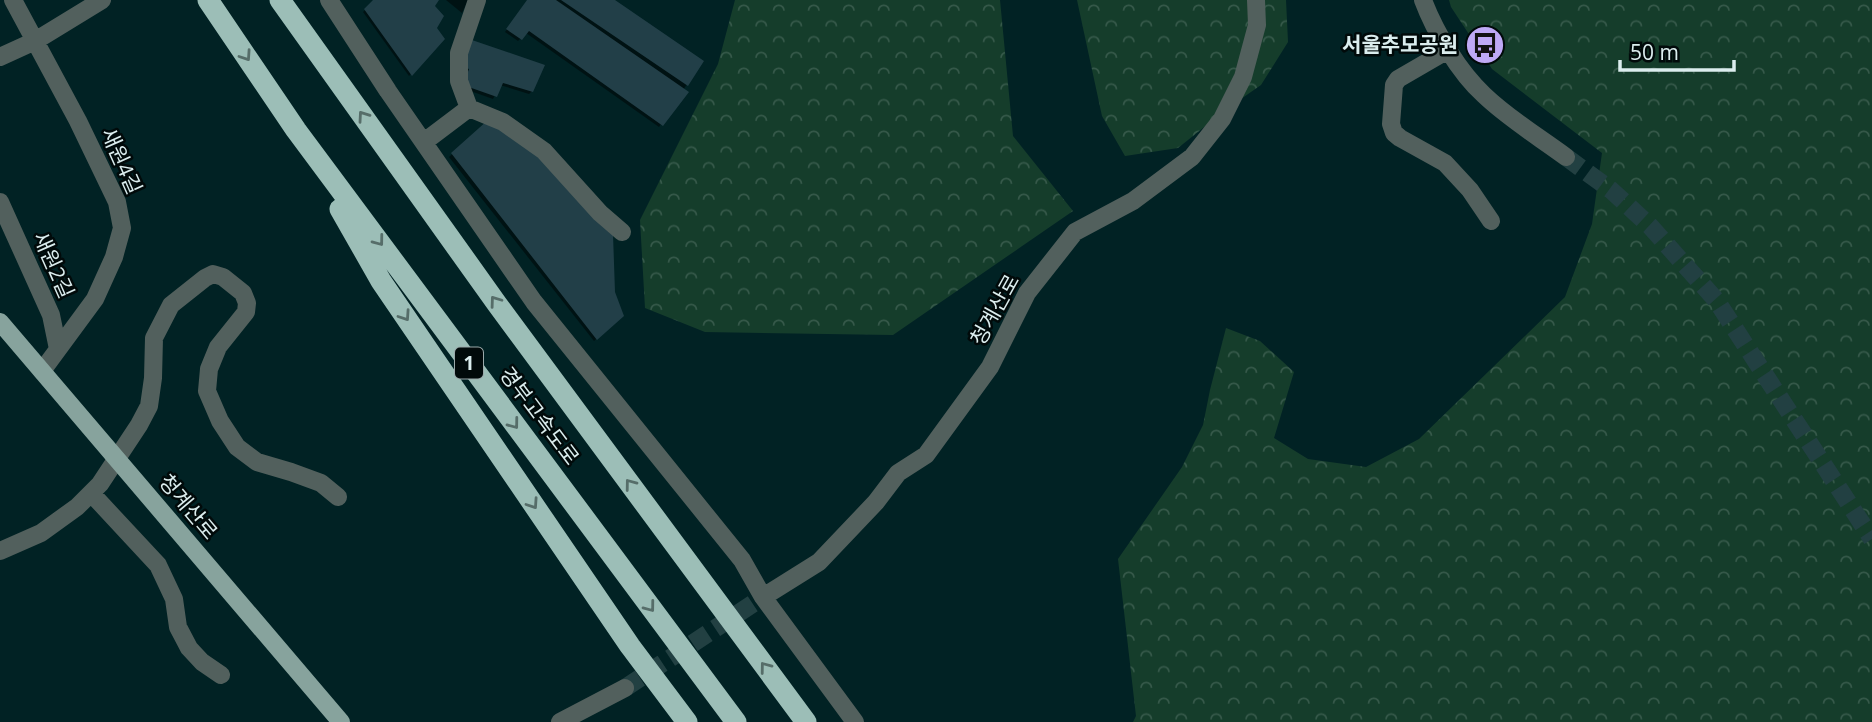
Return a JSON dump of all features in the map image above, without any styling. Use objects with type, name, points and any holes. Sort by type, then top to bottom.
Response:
[{"type":"highway","name":"경부고속도로","points":[[208,0],[296,130],[736,722]]},
{"type":"highway","name":"경부고속도로","points":[[280,0],[497,304],[806,722]]},
{"type":"highway","points":[[296,130],[381,281],[685,722]]},
{"type":"main road","name":"청계산로","points":[[3,331],[42,371],[341,722]]},
{"type":"street","name":"새원4길","points":[[13,0],[78,121],[117,202],[122,228],[114,257],[95,299],[42,371]]},
{"type":"street","points":[[0,57],[36,41],[102,0]]},
{"type":"street","points":[[329,0],[534,302],[742,560],[763,597],[855,722]]},
{"type":"street","points":[[477,0],[459,53],[459,81],[469,108],[503,122],[544,151],[600,214],[622,232]]},
{"type":"street","name":"청계산로","points":[[763,597],[819,562],[876,502],[898,473],[926,455],[990,367],[1027,293],[1075,232],[1133,201],[1192,157],[1222,119],[1243,77],[1256,25],[1256,0]]},
{"type":"street","points":[[1423,0],[1448,50],[1483,94],[1566,158]]},
{"type":"street","points":[[1448,50],[1398,79],[1392,91],[1391,124],[1394,133],[1400,138],[1445,163],[1470,190],[1491,221]]},
{"type":"street","points":[[424,142],[469,108]]},
{"type":"street","name":"새원2길","points":[[0,202],[51,315],[58,349]]},
{"type":"street","points":[[0,551],[41,533],[77,507],[100,484],[149,406],[154,338],[171,305],[213,274],[222,277],[243,293],[247,303],[246,312],[218,347],[209,369],[207,391],[220,421],[237,447],[257,462],[321,484],[338,497]]},
{"type":"street","points":[[91,493],[158,565],[174,599],[178,627],[189,648],[202,662],[221,674]]},
{"type":"street","points":[[560,722],[625,688]]},
{"type":"green space","points":[[735,0],[1000,0],[1013,136],[1073,211],[893,335],[705,332],[645,308],[640,220],[718,64]]},
{"type":"green space","points":[[1077,0],[1286,0],[1288,42],[1261,85],[1178,148],[1125,156],[1102,116]]},
{"type":"green space","points":[[1449,0],[1872,0],[1872,722],[1133,722],[1136,716],[1118,559],[1182,467],[1203,425],[1226,328],[1260,341],[1294,372],[1274,438],[1308,459],[1366,467],[1419,439],[1565,297],[1592,224],[1602,153],[1492,69]]},
{"type":"building","points":[[373,0],[439,0],[435,6],[444,16],[437,28],[445,39],[412,76],[364,9]]},
{"type":"building","points":[[527,0],[556,0],[689,92],[663,126],[529,31],[522,40],[506,29]]},
{"type":"building","points":[[561,0],[615,0],[704,61],[688,86]]},
{"type":"building","points":[[469,39],[545,65],[533,92],[503,83],[497,97],[463,85],[469,69],[461,66]]},
{"type":"building","points":[[488,120],[537,152],[613,234],[615,292],[624,316],[597,340],[451,153]]},
{"type":"tunnel","points":[[1566,157],[1611,190],[1650,226],[1716,300],[1872,539]]},
{"type":"tunnel","points":[[625,688],[763,597]]},
{"type":"place","name":"서울추모공원","points":[[1485,45]]}]
